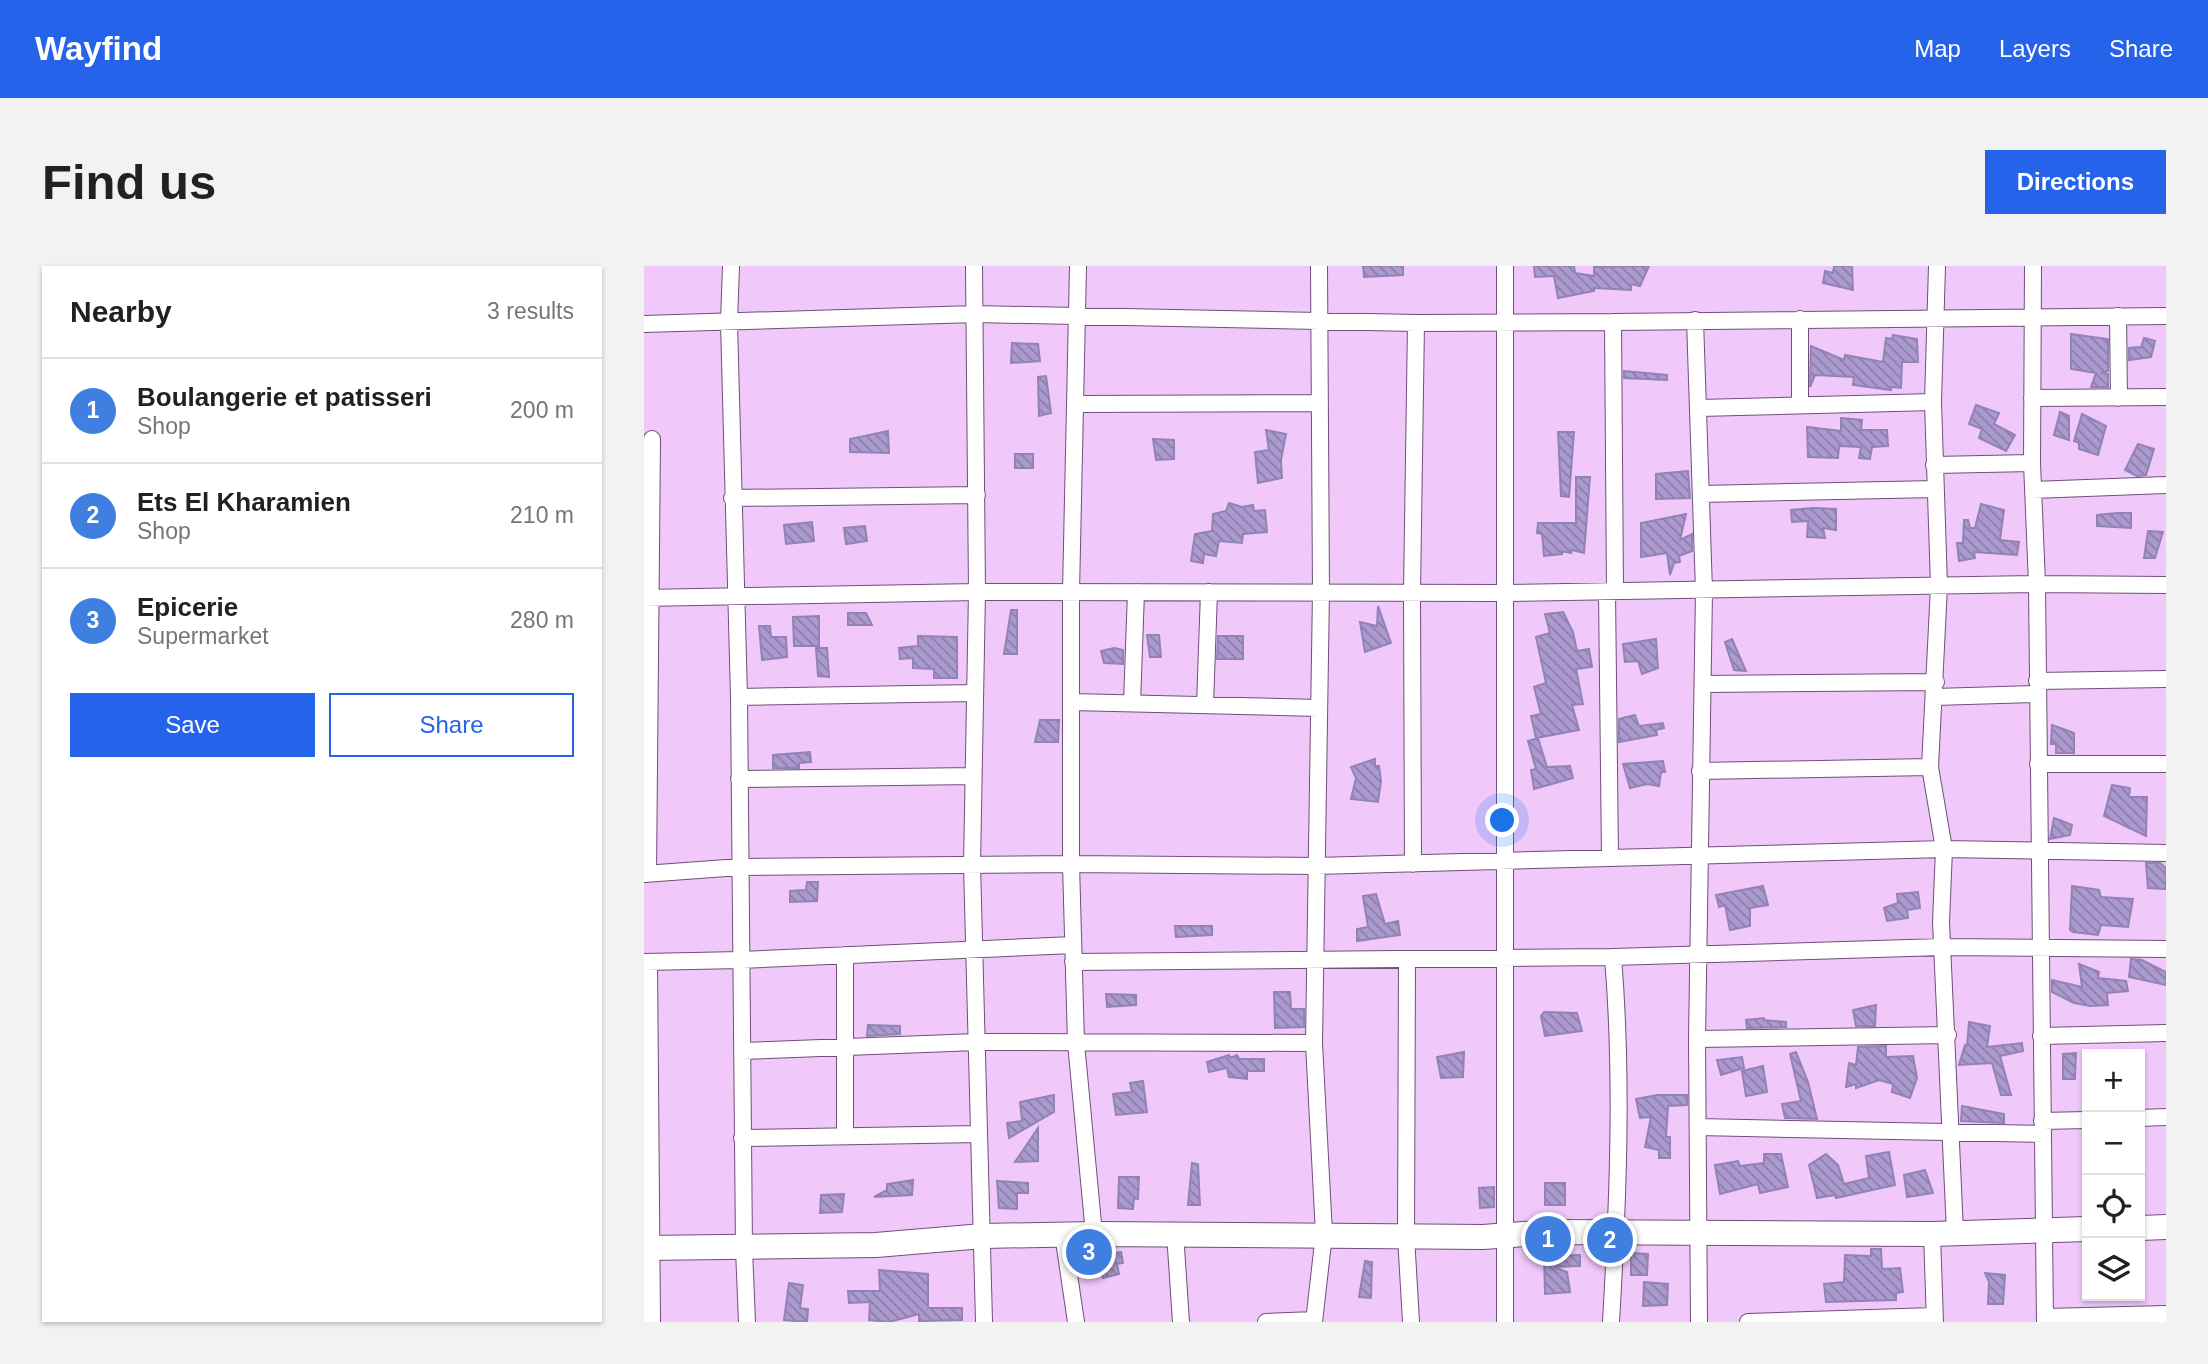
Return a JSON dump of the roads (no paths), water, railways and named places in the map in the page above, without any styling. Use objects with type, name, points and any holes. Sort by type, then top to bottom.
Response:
[{"type":"main road","points":[[2145,1228],[2166,1227]]},
{"type":"main road","points":[[647,1248],[744,1249],[876,1245],[983,1236],[1063,1234],[1406,1236],[1616,1232],[1943,1233],[2082,1229]]},
{"type":"street","points":[[731,266],[729,322],[739,697],[742,1138],[747,1322]]},
{"type":"street","points":[[974,266],[977,592],[972,865],[984,1322]]},
{"type":"street","points":[[1078,266],[1071,592],[1071,864],[1076,1042],[1094,1234]]},
{"type":"street","points":[[1266,1322],[1314,1321],[1324,1234],[1314,1043],[1321,591],[1319,266]]},
{"type":"street","points":[[1505,266],[1505,1322]]},
{"type":"street","points":[[1748,1322],[1935,1319],[1951,1134],[1942,947],[1944,849],[1930,767],[1936,689],[1939,586],[1933,401],[1937,266]]},
{"type":"street","points":[[2033,266],[2032,464],[2037,584],[2045,1319],[2166,1314]]},
{"type":"street","points":[[644,324],[975,314],[1506,324],[2166,316]]},
{"type":"street","points":[[2118,316],[2119,398]]},
{"type":"street","points":[[1800,319],[1800,405]]},
{"type":"street","points":[[1695,320],[1703,591],[1697,1039],[1699,1322]]},
{"type":"street","points":[[1610,858],[1613,322]]},
{"type":"street","points":[[1413,864],[1412,592],[1416,323]]},
{"type":"street","points":[[2032,398],[2166,397]]},
{"type":"street","points":[[1699,408],[1933,401]]},
{"type":"street","points":[[1077,404],[1318,402]]},
{"type":"street","points":[[653,439],[647,598],[646,874],[740,867],[1071,864],[1317,866],[1944,849],[2166,853]]},
{"type":"street","points":[[1934,465],[2032,464]]},
{"type":"street","points":[[2033,490],[2166,485]]},
{"type":"street","points":[[1701,494],[1935,489]]},
{"type":"street","points":[[732,498],[976,495]]},
{"type":"street","points":[[647,598],[977,592],[1504,593],[2037,584],[2166,585]]},
{"type":"street","points":[[1132,704],[1136,592]]},
{"type":"street","points":[[1205,705],[1209,592]]},
{"type":"street","points":[[1703,684],[1936,689],[2037,687],[2166,679]]},
{"type":"street","points":[[739,697],[975,693]]},
{"type":"street","points":[[1071,702],[1319,708]]},
{"type":"street","points":[[2038,764],[2166,764]]},
{"type":"street","points":[[1700,771],[1930,767]]},
{"type":"street","points":[[739,779],[973,776]]},
{"type":"street","points":[[652,1322],[647,1248],[646,962],[1073,945]]},
{"type":"street","points":[[1073,962],[1613,957],[1942,947],[2166,949]]},
{"type":"street","points":[[845,956],[845,1136]]},
{"type":"street","points":[[1611,1322],[1616,1232],[1619,1030],[1613,957]]},
{"type":"street","points":[[1407,960],[1406,1236],[1411,1322]]},
{"type":"street","points":[[2041,1036],[2166,1033]]},
{"type":"street","points":[[1697,1039],[1948,1035]]},
{"type":"street","points":[[742,1051],[977,1042],[1314,1043]]},
{"type":"street","points":[[2145,1118],[2166,1117]]},
{"type":"street","points":[[1698,1127],[1817,1127],[1951,1134],[2042,1128],[2082,1121]]},
{"type":"street","points":[[742,1138],[979,1134]]},
{"type":"street","points":[[1175,1233],[1181,1322]]},
{"type":"street","points":[[1063,1234],[1076,1322]]},
{"type":"place","name":"Boulangerie et patisseri","points":[[1548,1239]]},
{"type":"place","name":"Ets El Kharamien","points":[[1610,1240]]},
{"type":"place","name":"Epicerie","points":[[1089,1252]]}]
